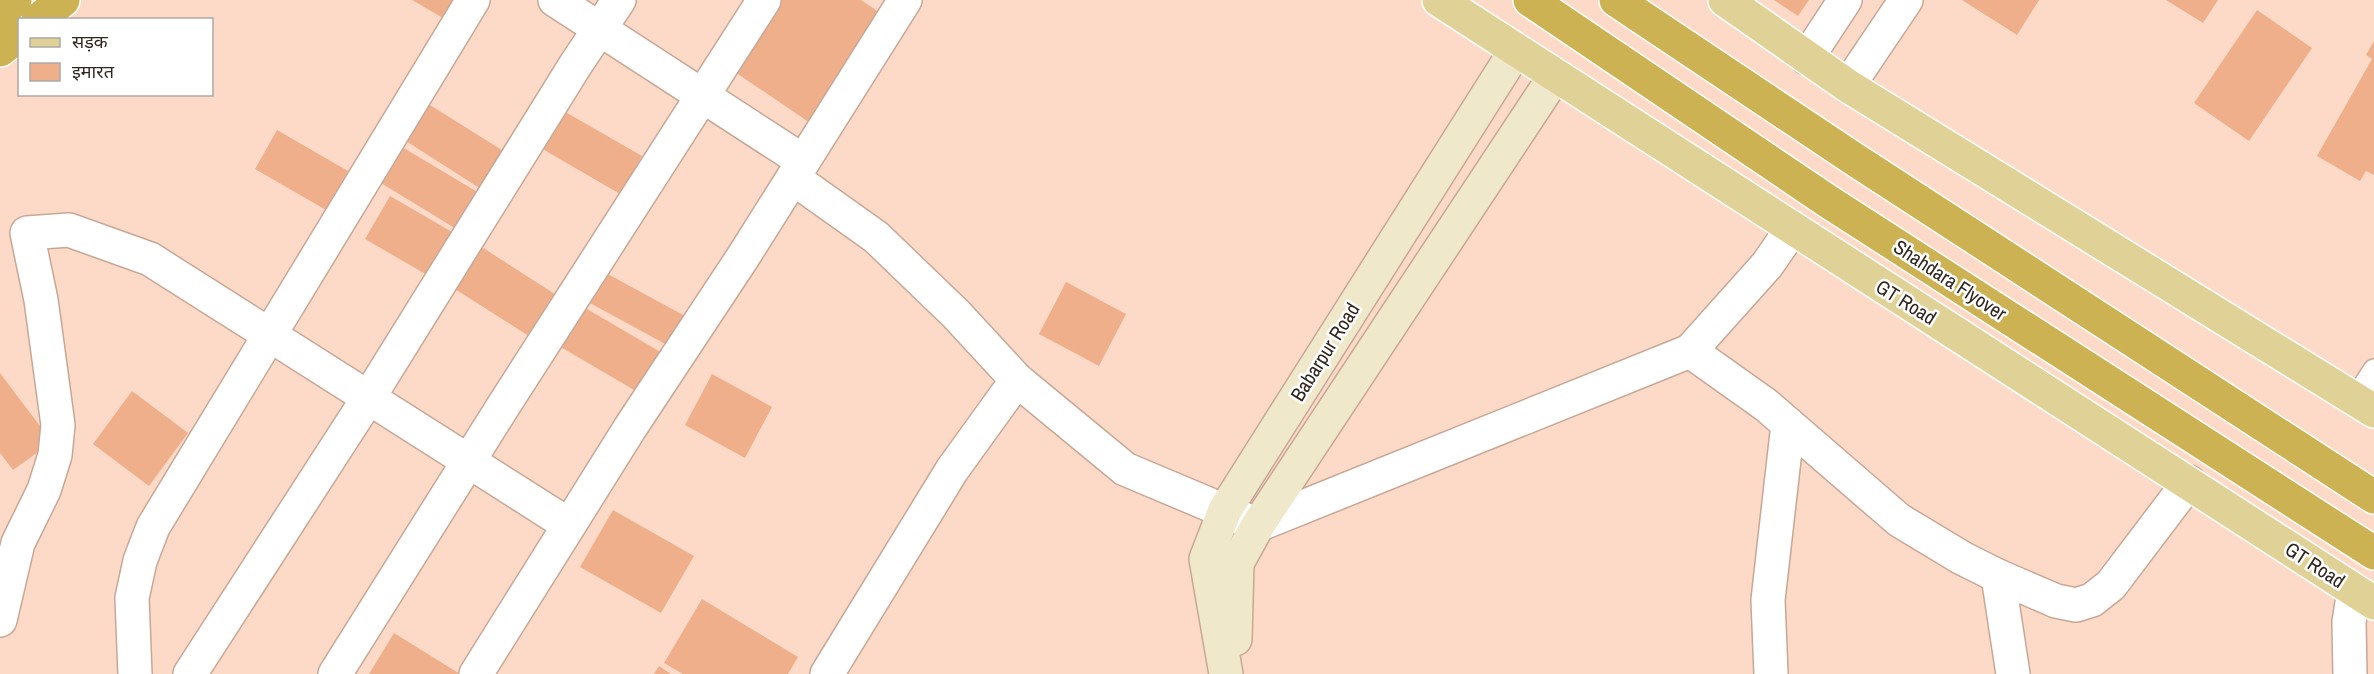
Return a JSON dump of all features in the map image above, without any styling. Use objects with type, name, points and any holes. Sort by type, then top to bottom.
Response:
[{"type":"highway","points":[[0,13],[15,0]]},
{"type":"highway","points":[[40,18],[63,0]]},
{"type":"highway","name":"Shahdara Flyover","points":[[1530,0],[1829,202],[2374,553]]},
{"type":"highway","points":[[1616,0],[1854,159],[2374,497]]},
{"type":"highway","points":[[0,50],[18,36]]},
{"type":"main road","name":"GT Road","points":[[1439,0],[2364,596]]},
{"type":"main road","points":[[1725,0],[1848,86],[2365,405]]},
{"type":"street","points":[[135,674],[132,598],[140,561],[153,527],[473,0]]},
{"type":"street","points":[[555,0],[703,96],[798,170],[876,237],[956,314],[1017,380],[1125,469],[1258,525],[1690,351],[1767,265],[1792,229]]},
{"type":"street","points":[[190,674],[369,397],[619,0]]},
{"type":"street","points":[[335,674],[469,460],[764,0]]},
{"type":"street","points":[[476,674],[568,525],[905,0]]},
{"type":"street","points":[[1807,58],[1845,0]]},
{"type":"street","points":[[1848,86],[1906,0]]},
{"type":"street","name":"Babarpur Road","points":[[1226,674],[1206,559],[1225,510],[1516,50]]},
{"type":"street","name":"Babarpur Road","points":[[1234,674],[1237,563],[1258,525],[1555,76]]},
{"type":"street","points":[[0,620],[9,550],[44,490],[56,455],[58,425],[41,300],[27,233],[69,230],[150,259],[568,525]]},
{"type":"street","points":[[1690,351],[1766,405],[1899,520],[1962,558],[2056,601],[2076,605],[2092,600],[2111,585],[2190,482]]},
{"type":"street","points":[[827,674],[952,470],[1017,380]]},
{"type":"street","points":[[1771,674],[1768,600],[1788,424]]},
{"type":"street","points":[[1998,576],[2013,674]]},
{"type":"street","points":[[2350,674],[2349,622],[2364,596]]},
{"type":"lane","points":[[2365,405],[2374,370]]},
{"type":"building","points":[[412,0],[453,0],[443,18]]},
{"type":"building","points":[[779,0],[861,0],[892,21],[819,129],[732,70]]},
{"type":"building","points":[[1774,0],[1809,0],[1798,16]]},
{"type":"building","points":[[1962,0],[2039,0],[2017,35]]},
{"type":"building","points":[[2166,0],[2218,0],[2203,23]]},
{"type":"building","points":[[2257,10],[2312,48],[2249,141],[2194,103]]},
{"type":"building","points":[[2374,41],[2374,175],[2366,171],[2360,181],[2317,156],[2372,59],[2366,55]]},
{"type":"building","points":[[422,100],[505,152],[481,189],[398,136]]},
{"type":"building","points":[[555,106],[642,156],[620,194],[534,144]]},
{"type":"building","points":[[277,130],[348,171],[326,210],[255,169]]},
{"type":"building","points":[[397,144],[479,193],[458,230],[376,180]]},
{"type":"building","points":[[390,196],[459,236],[434,279],[365,239]]},
{"type":"building","points":[[474,242],[561,298],[535,340],[447,284]]},
{"type":"building","points":[[604,272],[685,316],[669,346],[588,302]]},
{"type":"building","points":[[1066,282],[1126,314],[1099,366],[1039,334]]},
{"type":"building","points":[[575,302],[664,354],[641,394],[552,342]]},
{"type":"building","points":[[0,373],[52,442],[13,470],[0,453]]},
{"type":"building","points":[[712,374],[772,407],[745,458],[685,425]]},
{"type":"building","points":[[132,391],[188,433],[149,486],[93,444]]},
{"type":"building","points":[[613,510],[694,556],[661,613],[580,567]]},
{"type":"building","points":[[702,599],[798,657],[788,674],[683,674],[664,663]]},
{"type":"building","points":[[394,633],[460,674],[369,674]]},
{"type":"building","points":[[659,666],[671,674],[654,674]]}]
